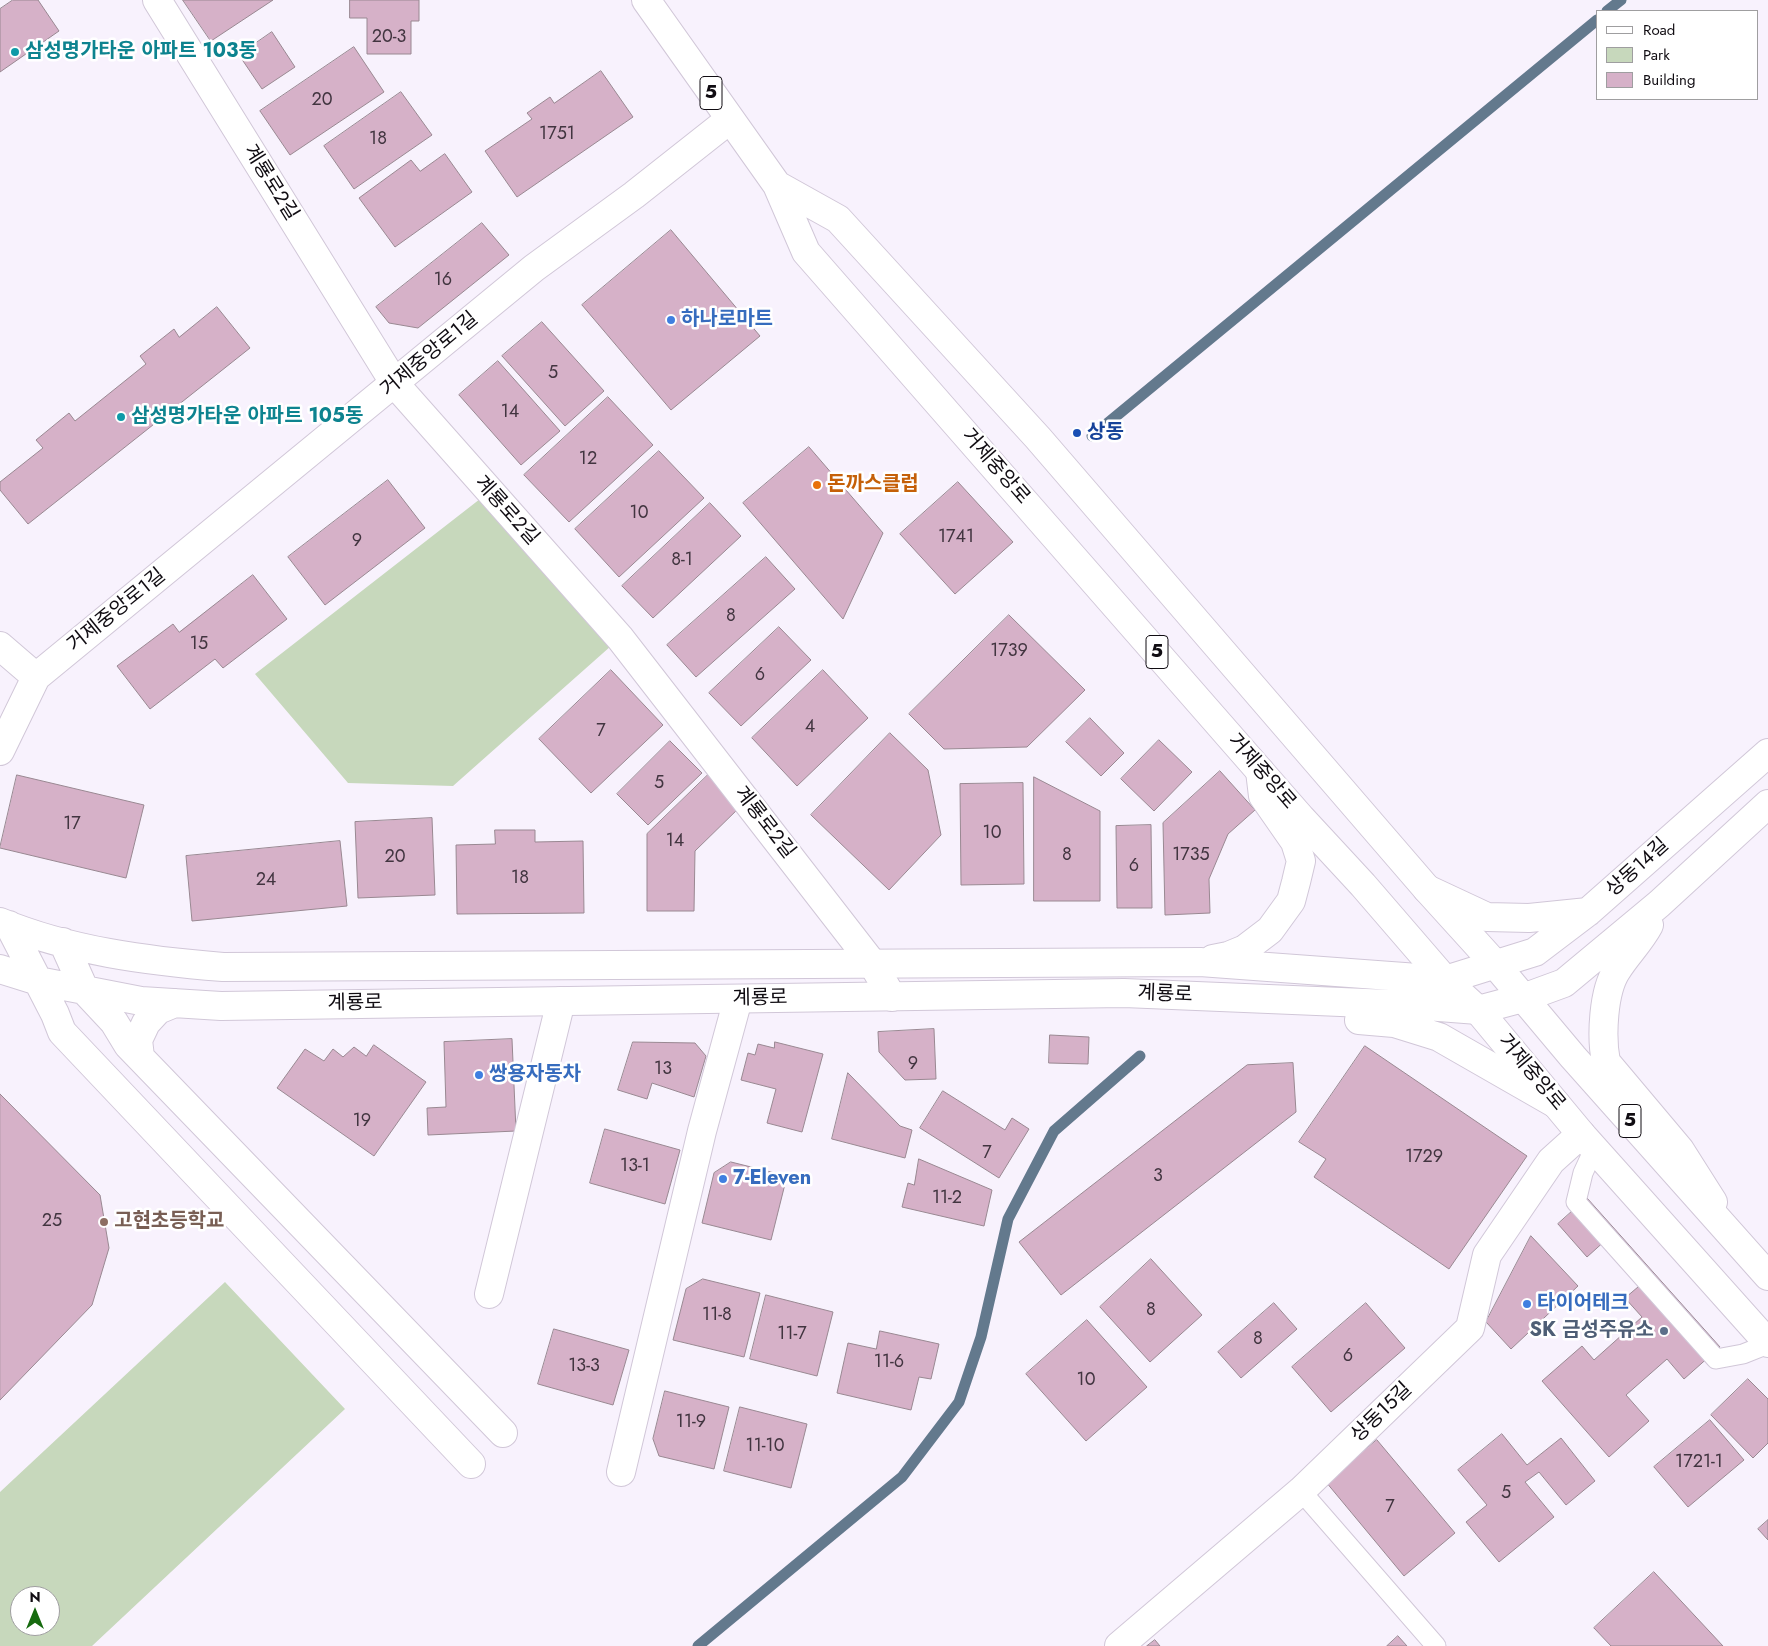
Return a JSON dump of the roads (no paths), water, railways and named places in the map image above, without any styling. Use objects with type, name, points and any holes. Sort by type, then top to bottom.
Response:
[{"type":"street","name":"계룡로2길","points":[[157,0],[395,384],[620,638],[872,963],[892,997]]},
{"type":"street","name":"거제중앙로","points":[[646,0],[729,120],[777,185],[806,252],[1445,980],[1478,1010],[1588,1141],[1768,1344]]},
{"type":"street","name":"거제중앙로1길","points":[[0,750],[36,677],[534,268],[634,195],[729,120]]},
{"type":"street","name":"거제중앙로","points":[[777,185],[838,219],[1038,438],[1427,889],[1495,964],[1573,1058],[1768,1276]]},
{"type":"street","points":[[0,646],[36,677]]},
{"type":"street","name":"상동14길","points":[[1495,964],[1535,952],[1589,911],[1768,752]]},
{"type":"street","points":[[1200,962],[1228,956],[1245,949],[1270,930],[1291,901],[1301,861],[1295,842],[1263,796],[1260,771]]},
{"type":"street","name":"상동14길","points":[[1522,998],[1564,984],[1659,904],[1768,804]]},
{"type":"street","points":[[1427,889],[1487,917],[1529,918],[1589,911]]},
{"type":"street","points":[[1659,904],[1644,934],[1615,972],[1603,1023],[1602,1045],[1606,1062],[1680,1150],[1742,1248]]},
{"type":"street","points":[[4,923],[38,981],[62,1032]]},
{"type":"street","name":"계룡로","points":[[4,923],[63,942],[176,963],[223,967],[1200,962],[1445,980],[1495,964]]},
{"type":"street","points":[[63,942],[86,991],[114,1022],[128,1045],[503,1432]]},
{"type":"street","name":"계룡로","points":[[0,969],[38,981],[141,1001],[221,1006],[1124,993],[1403,1004],[1478,1010],[1522,998]]},
{"type":"street","points":[[0,977],[16,987],[62,1032],[471,1464]]},
{"type":"street","points":[[1124,993],[1286,1015],[1394,1023],[1439,1037],[1558,1106]]},
{"type":"street","points":[[621,1472],[702,1131],[738,999]]},
{"type":"street","points":[[489,1294],[561,1001]]},
{"type":"street","points":[[140,1058],[138,1040],[146,1023],[158,1010],[175,1003]]},
{"type":"street","name":"상동15길","points":[[1119,1646],[1301,1491],[1470,1328],[1487,1255],[1551,1161],[1588,1141]]},
{"type":"lane","points":[[1588,1141],[1576,1202],[1716,1358],[1743,1354],[1768,1344]]},
{"type":"lane","points":[[1301,1491],[1436,1646]]},
{"type":"waterway","points":[[1608,10],[1621,0]]},
{"type":"waterway","points":[[1092,436],[1596,21]]},
{"type":"waterway","points":[[698,1646],[902,1477],[959,1402],[981,1337],[1008,1219],[1054,1131],[1140,1056]]},
{"type":"place","name":"삼성명가타운 아파트 103동","points":[[15,52]]},
{"type":"place","name":"하나로마트","points":[[671,320]]},
{"type":"place","name":"삼성명가타운 아파트 105동","points":[[121,417]]},
{"type":"place","name":"상동","points":[[1077,433]]},
{"type":"place","name":"돈까스클럽","points":[[817,485]]},
{"type":"place","name":"쌍용자동차","points":[[479,1075]]},
{"type":"place","name":"7-Eleven","points":[[723,1179]]},
{"type":"place","name":"고현초등학교","points":[[104,1222]]},
{"type":"place","name":"타이어테크","points":[[1527,1304]]},
{"type":"place","name":"SK 금성주유소","points":[[1664,1331]]}]
